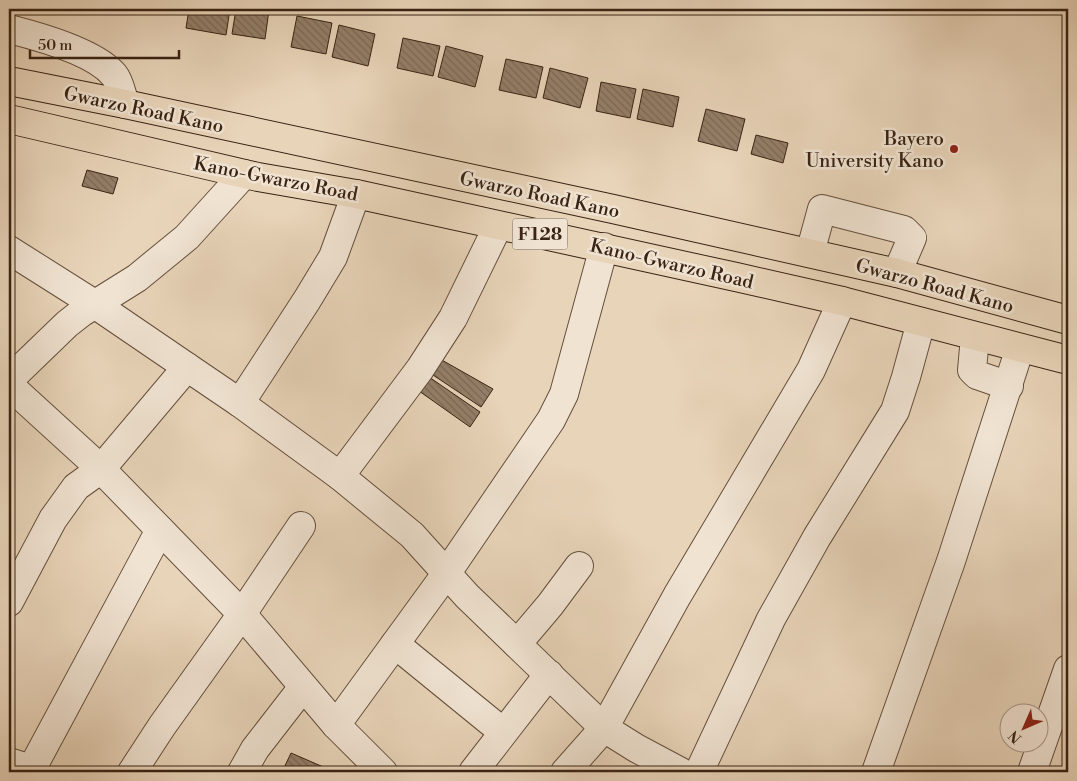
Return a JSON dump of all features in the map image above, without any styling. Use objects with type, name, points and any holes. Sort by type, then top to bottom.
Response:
[{"type":"main road","name":"Gwarzo Road Kano","points":[[9,82],[125,104],[810,253],[898,273],[1068,320]]},
{"type":"main road","name":"Kano-Gwarzo Road","points":[[9,119],[244,174],[356,194],[498,226],[604,247],[842,301],[1068,360]]},
{"type":"street","points":[[9,29],[44,38],[97,60],[115,76],[125,104]]},
{"type":"street","points":[[9,380],[67,324],[137,278],[188,237],[244,174]]},
{"type":"street","points":[[240,403],[308,300],[333,257],[356,194]]},
{"type":"street","points":[[810,253],[822,209],[904,230],[912,238],[898,273]]},
{"type":"street","points":[[340,476],[420,369],[452,318],[498,226]]},
{"type":"street","points":[[336,725],[446,574],[551,420],[564,394],[604,247]]},
{"type":"street","points":[[9,250],[187,366],[340,476],[412,535],[467,596],[604,728],[681,772]]},
{"type":"street","points":[[565,772],[604,728],[677,596],[811,370],[842,301]]},
{"type":"street","points":[[699,772],[771,619],[895,410],[921,322]]},
{"type":"street","points":[[975,337],[972,370],[977,375],[1009,386]]},
{"type":"street","points":[[876,772],[951,561],[1020,348]]},
{"type":"street","points":[[9,602],[53,519],[76,487],[101,469],[187,366]]},
{"type":"street","points":[[9,385],[101,469],[242,614],[336,725],[383,772]]},
{"type":"street","points":[[132,772],[301,526]]},
{"type":"street","points":[[23,768],[160,530]]},
{"type":"street","points":[[517,644],[550,605],[579,566]]},
{"type":"street","points":[[395,644],[503,732]]},
{"type":"street","points":[[1032,772],[1068,669]]},
{"type":"street","points":[[473,772],[549,674]]},
{"type":"street","points":[[242,772],[255,749],[303,687]]},
{"type":"building","points":[[189,9],[230,9],[226,35],[186,28]]},
{"type":"building","points":[[236,9],[269,10],[265,39],[232,34]]},
{"type":"building","points":[[297,16],[332,23],[326,54],[291,47]]},
{"type":"building","points":[[339,25],[375,34],[368,66],[332,57]]},
{"type":"building","points":[[403,38],[440,46],[433,76],[397,68]]},
{"type":"building","points":[[446,46],[483,56],[475,87],[438,77]]},
{"type":"building","points":[[506,59],[543,67],[536,98],[499,90]]},
{"type":"building","points":[[550,68],[588,78],[580,108],[543,98]]},
{"type":"building","points":[[601,82],[636,89],[630,118],[596,111]]},
{"type":"building","points":[[643,89],[679,97],[673,127],[637,119]]},
{"type":"building","points":[[706,109],[745,119],[737,151],[698,141]]},
{"type":"building","points":[[756,135],[788,143],[783,163],[751,154]]},
{"type":"building","points":[[87,170],[118,178],[113,194],[82,186]]},
{"type":"building","points":[[440,359],[493,389],[481,407],[433,375]]},
{"type":"building","points":[[429,377],[480,412],[470,427],[419,391]]},
{"type":"building","points":[[291,753],[335,772],[282,772]]},
{"type":"place","name":"Bayero University Kano","points":[[954,149]]}]
